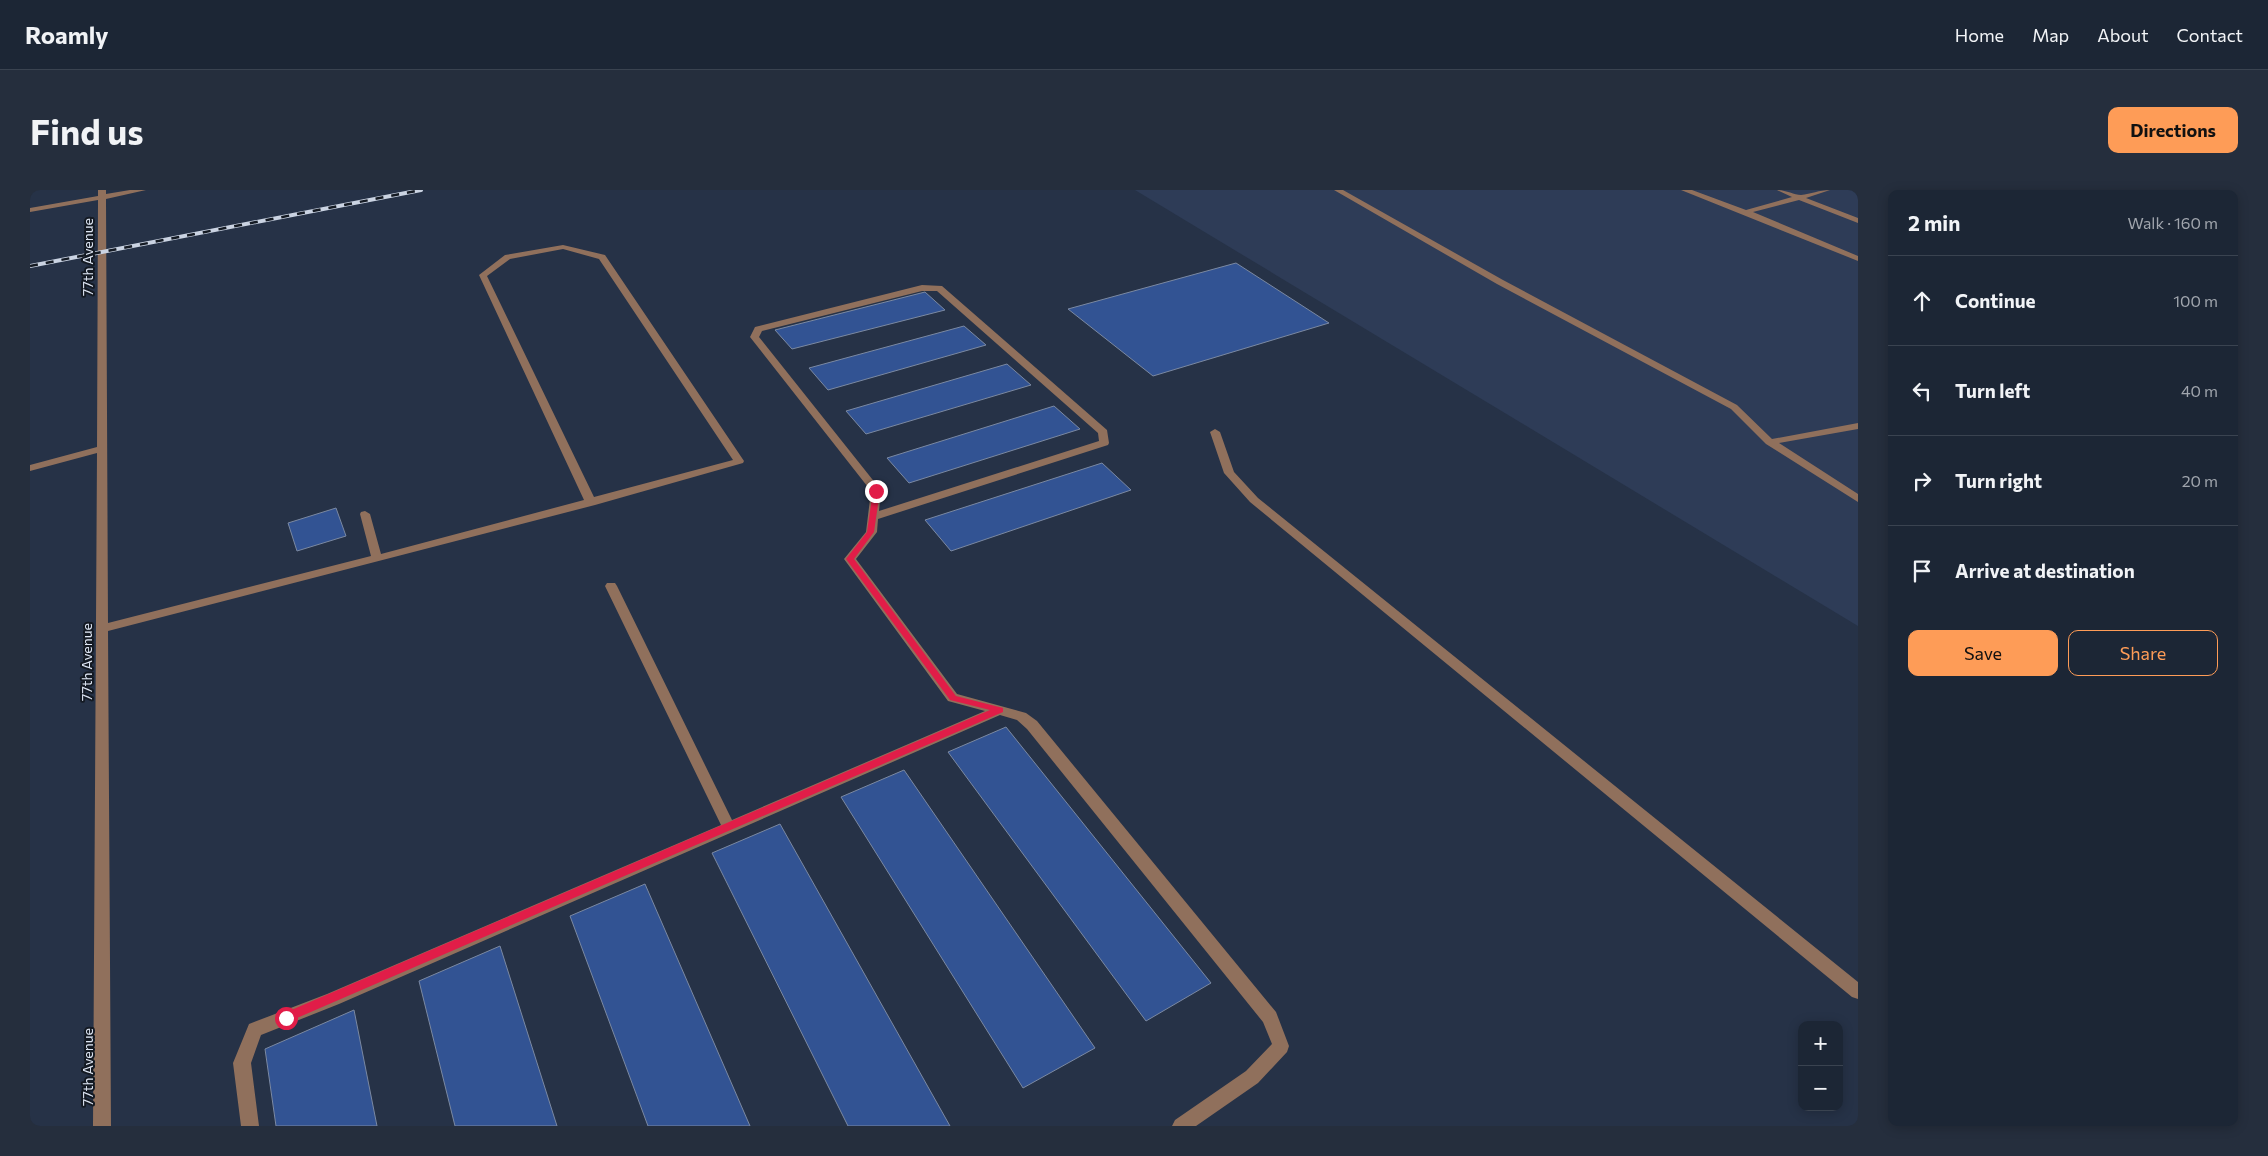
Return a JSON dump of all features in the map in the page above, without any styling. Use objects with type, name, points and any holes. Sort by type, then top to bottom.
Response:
[{"type":"street","points":[[30,210],[102,194],[142,190]]},
{"type":"street","points":[[1338,190],[1500,282],[1734,406],[1770,442],[1858,499]]},
{"type":"street","points":[[1685,190],[1746,212],[1858,259]]},
{"type":"street","points":[[1781,190],[1858,221]]},
{"type":"street","points":[[1746,212],[1826,190]]},
{"type":"street","name":"77th Avenue","points":[[102,194],[102,1126]]},
{"type":"street","points":[[101,629],[591,503],[739,461],[602,257],[564,247],[508,257],[484,275],[591,503]]},
{"type":"street","points":[[873,517],[1104,443],[1103,432],[939,288],[922,288],[758,328],[754,337],[876,491],[871,532],[850,559],[953,698],[1021,716],[1032,725],[1270,1017],[1281,1046],[1252,1077],[1180,1126]]},
{"type":"street","points":[[1770,442],[1858,426]]},
{"type":"street","points":[[1215,432],[1229,472],[1254,500],[1858,992]]},
{"type":"street","points":[[30,468],[102,449]]},
{"type":"street","points":[[365,514],[377,559]]},
{"type":"street","points":[[610,586],[729,827]]},
{"type":"street","points":[[250,1126],[242,1063],[255,1030],[1000,710]]},
{"type":"shaded area","points":[[1135,190],[1858,190],[1858,626]]},
{"type":"building","points":[[1236,263],[1329,323],[1153,376],[1068,309]]},
{"type":"building","points":[[925,292],[945,310],[792,349],[775,330]]},
{"type":"building","points":[[964,326],[986,345],[828,390],[809,368]]},
{"type":"building","points":[[1007,364],[1031,385],[866,434],[846,411]]},
{"type":"building","points":[[1054,406],[1080,429],[909,483],[887,458]]},
{"type":"building","points":[[1102,463],[1131,490],[951,551],[925,520]]},
{"type":"building","points":[[336,508],[346,536],[297,551],[288,523]]},
{"type":"building","points":[[1006,727],[1211,983],[1146,1021],[948,752]]},
{"type":"building","points":[[904,770],[1095,1048],[1023,1088],[841,797]]},
{"type":"building","points":[[780,824],[950,1126],[848,1126],[712,853]]},
{"type":"building","points":[[645,884],[750,1126],[648,1126],[570,916]]},
{"type":"building","points":[[500,946],[557,1126],[455,1126],[419,981]]},
{"type":"building","points":[[354,1010],[377,1126],[276,1126],[265,1049]]},
{"type":"railway","points":[[30,266],[421,190]]},
{"type":"route","points":[[286,1018],[1000,710],[953,698],[850,559],[871,532],[876,491]]}]
